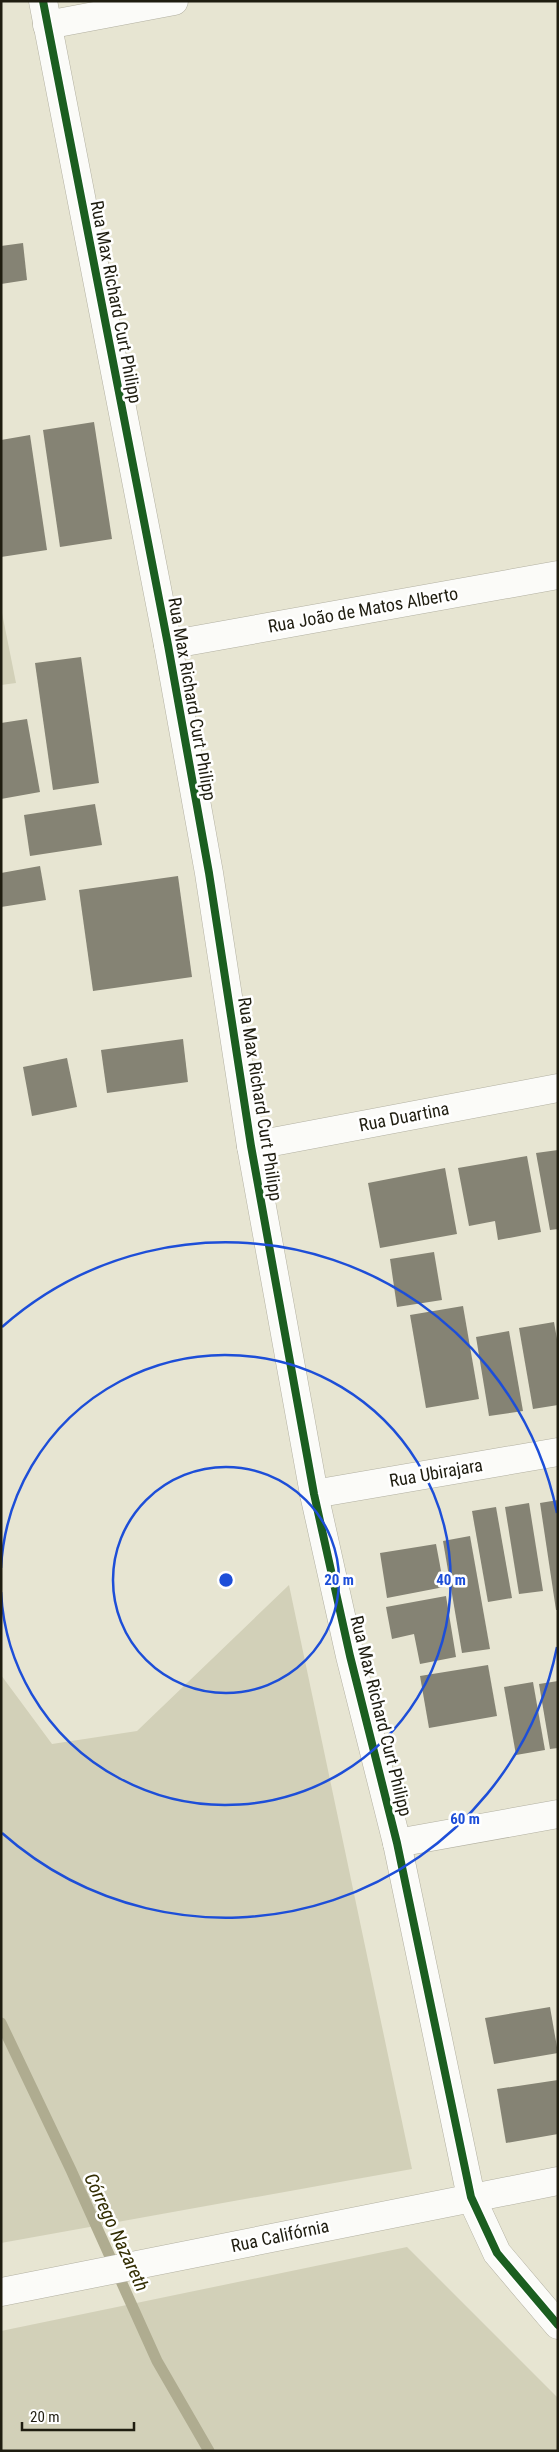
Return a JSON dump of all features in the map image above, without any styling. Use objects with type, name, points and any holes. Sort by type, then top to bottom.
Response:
[{"type":"street","points":[[45,13],[174,1]]},
{"type":"street","name":"Rua Max Richard Curt Philipp","points":[[45,13],[168,645],[209,873],[251,1146],[314,1494],[350,1656],[397,1843],[471,2197],[497,2253],[558,2326]]},
{"type":"street","name":"Rua João de Matos Alberto","points":[[168,645],[558,575]]},
{"type":"street","name":"Rua Duartina","points":[[251,1146],[558,1088]]},
{"type":"street","name":"Rua Ubirajara","points":[[314,1494],[558,1452]]},
{"type":"street","points":[[397,1843],[558,1814]]},
{"type":"street","name":"Rua Califórnia","points":[[1,2292],[558,2181]]},
{"type":"shaded area","points":[[1,608],[16,683],[1,685]]},
{"type":"shaded area","points":[[289,1585],[412,2169],[1,2243],[1,1675],[52,1744],[137,1731]]},
{"type":"shaded area","points":[[407,2247],[558,2398],[558,2451],[1,2451],[1,2331]]},
{"type":"building","points":[[23,243],[27,280],[1,284],[1,246]]},
{"type":"building","points":[[94,422],[112,539],[60,547],[43,430]]},
{"type":"building","points":[[30,435],[47,550],[1,557],[1,440]]},
{"type":"building","points":[[81,657],[99,783],[53,790],[35,663]]},
{"type":"building","points":[[27,719],[40,792],[1,799],[1,723]]},
{"type":"building","points":[[95,804],[102,845],[30,856],[24,815]]},
{"type":"building","points":[[40,866],[46,900],[1,907],[1,873]]},
{"type":"building","points":[[178,876],[192,977],[93,991],[79,890]]},
{"type":"building","points":[[183,1039],[188,1082],[107,1093],[101,1050]]},
{"type":"building","points":[[67,1058],[77,1107],[32,1116],[23,1067]]},
{"type":"building","points":[[558,1150],[558,1229],[550,1230],[536,1153]]},
{"type":"building","points":[[527,1156],[541,1232],[498,1240],[495,1221],[469,1226],[458,1168]]},
{"type":"building","points":[[445,1168],[457,1234],[380,1248],[368,1183]]},
{"type":"building","points":[[434,1252],[442,1300],[397,1307],[390,1259]]},
{"type":"building","points":[[463,1306],[479,1399],[426,1408],[410,1315]]},
{"type":"building","points":[[554,1322],[558,1345],[558,1405],[533,1409],[519,1328]]},
{"type":"building","points":[[509,1331],[523,1411],[489,1416],[476,1337]]},
{"type":"building","points":[[558,1500],[558,1610],[556,1610],[540,1503]]},
{"type":"building","points":[[529,1503],[543,1591],[519,1594],[505,1507]]},
{"type":"building","points":[[496,1507],[512,1598],[488,1602],[472,1511]]},
{"type":"building","points":[[470,1536],[490,1649],[462,1653],[443,1541]]},
{"type":"building","points":[[436,1544],[444,1587],[387,1598],[380,1553]]},
{"type":"building","points":[[446,1596],[456,1657],[420,1664],[414,1634],[392,1639],[386,1607]]},
{"type":"building","points":[[488,1665],[497,1716],[429,1728],[420,1676]]},
{"type":"building","points":[[558,1681],[558,1748],[550,1749],[539,1684]]},
{"type":"building","points":[[533,1682],[545,1750],[516,1755],[504,1687]]},
{"type":"building","points":[[550,2007],[558,2053],[494,2064],[485,2018]]},
{"type":"building","points":[[558,2080],[558,2134],[506,2143],[497,2089]]},
{"type":"waterway","name":"Córrego Nazareth","points":[[1,2023],[71,2170],[157,2361],[209,2451]]},
{"type":"cycle path","points":[[43,1],[168,645],[209,873],[251,1146],[314,1494],[350,1656],[397,1843],[471,2197],[497,2253],[558,2325]]}]
